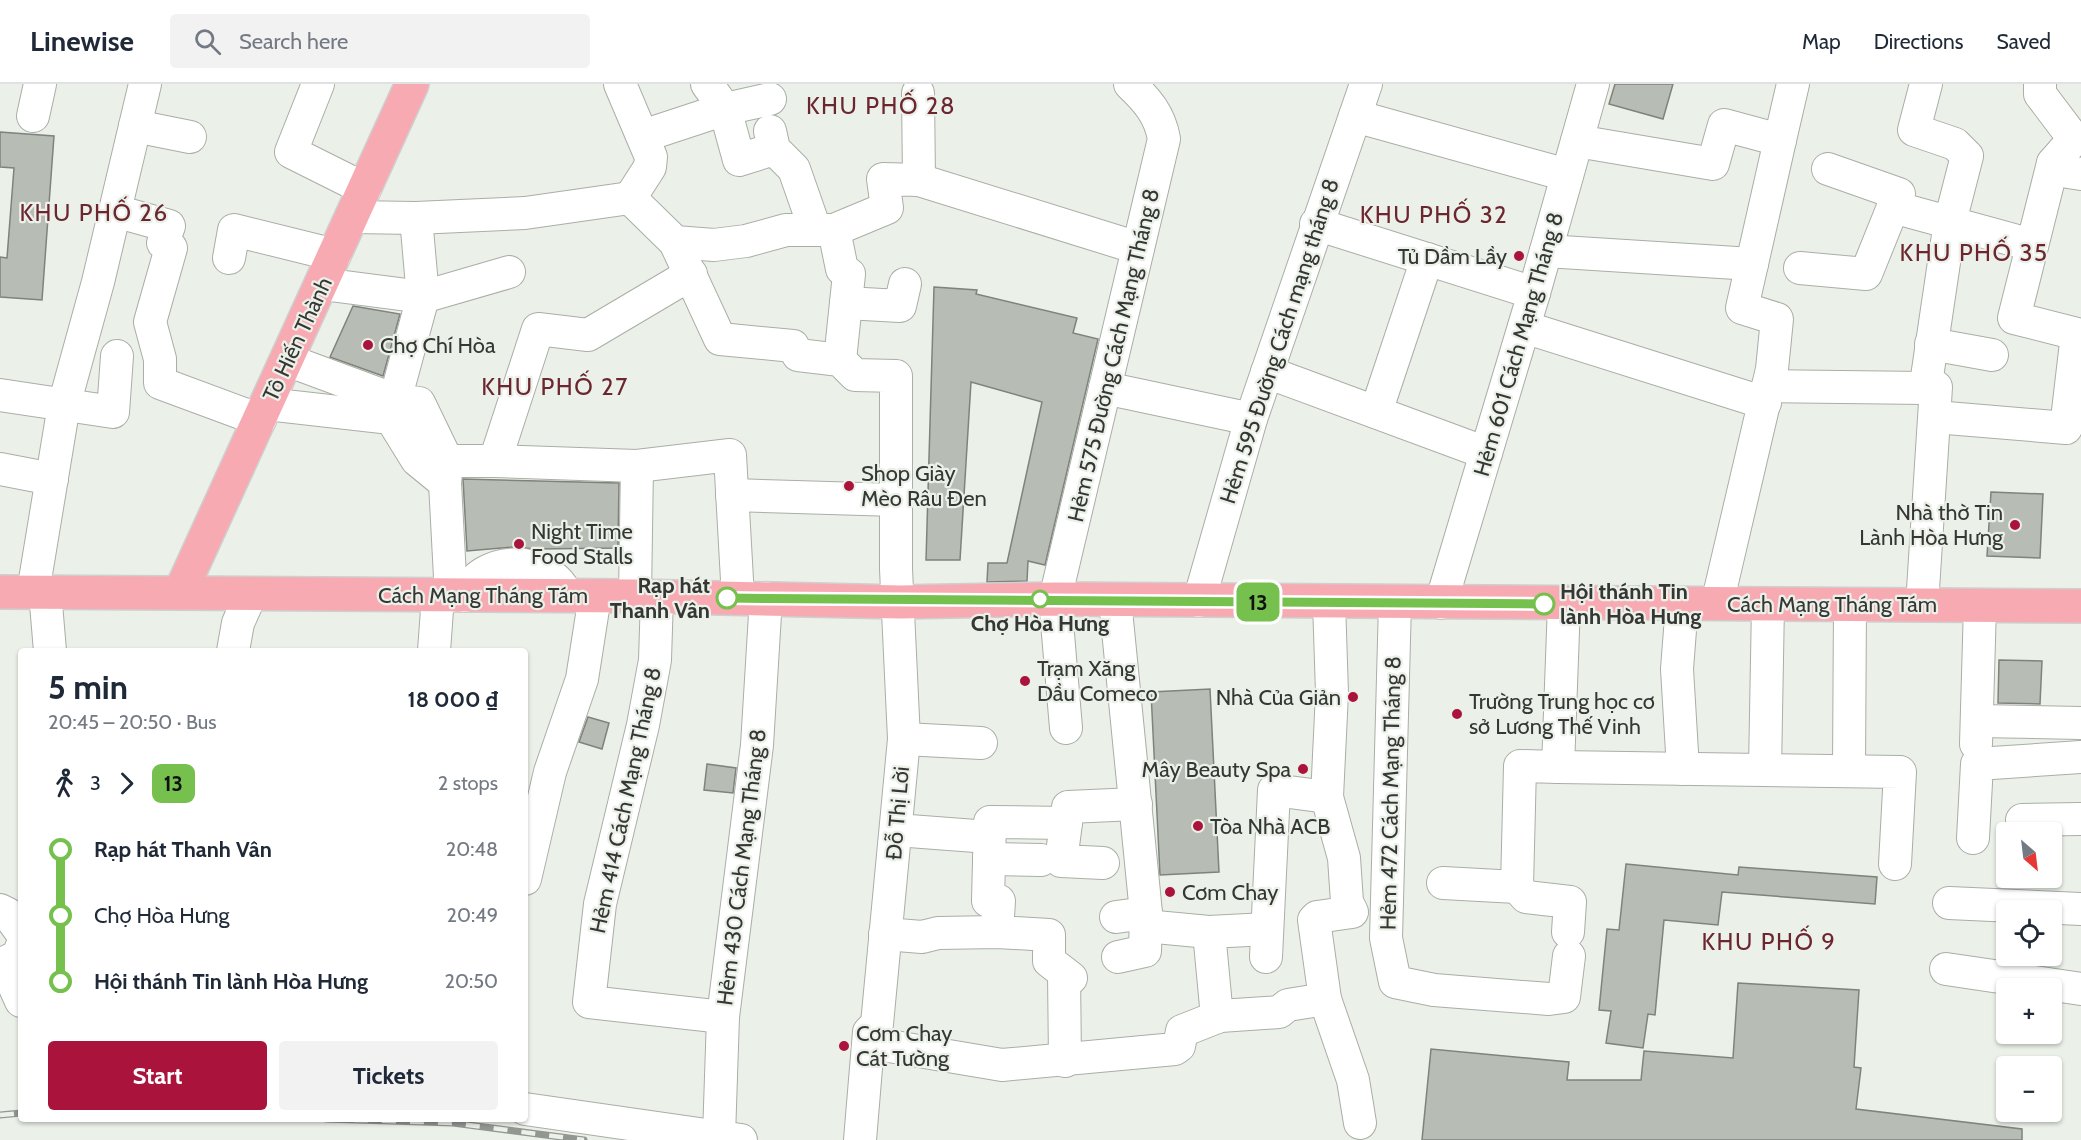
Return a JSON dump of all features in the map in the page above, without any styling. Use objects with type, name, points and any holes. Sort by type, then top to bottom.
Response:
[{"type":"main road","name":"Tô Hiến Thành","points":[[180,593],[412,84]]},
{"type":"main road","name":"Cách Mạng Tháng Tám","points":[[0,592],[646,596],[900,602],[1055,599],[2081,606]]},
{"type":"street","points":[[33,116],[40,84]]},
{"type":"street","points":[[49,648],[39,592],[52,479],[64,405],[115,211],[145,84]]},
{"type":"street","points":[[318,84],[291,152],[359,203],[416,218],[525,213],[630,198],[650,167],[651,157],[620,84]]},
{"type":"street","points":[[630,198],[675,242],[720,339],[793,346],[798,355],[840,360],[849,274],[842,269],[794,169],[772,140],[739,160],[725,109],[707,84]]},
{"type":"street","points":[[1130,84],[1152,98]]},
{"type":"street","name":"Hẻm 595 Đường Cách mạng tháng 8","points":[[1199,601],[1251,419],[1316,224],[1366,84]]},
{"type":"street","name":"Hẻm 601 Cách Mạng Tháng 8","points":[[1441,603],[1534,293],[1593,84]]},
{"type":"street","points":[[1717,604],[1766,394],[1777,319],[1742,308],[1793,84]]},
{"type":"street","points":[[1922,604],[1931,344],[1950,222],[1967,156],[1955,144],[1914,130],[1926,84]]},
{"type":"street","points":[[1524,327],[1766,394],[1814,386],[1930,402],[2066,428],[2076,365],[2076,334],[2014,318],[2032,245],[2067,168],[2074,139],[2040,94],[2040,84]]},
{"type":"street","points":[[918,93],[919,180]]},
{"type":"street","name":"Hẻm 575 Đường Cách Mạng Tháng 8","points":[[1066,728],[1055,599],[1164,139],[1162,124],[1152,98]]},
{"type":"street","points":[[643,136],[725,109],[770,99]]},
{"type":"street","points":[[1355,116],[1567,175]]},
{"type":"street","points":[[1577,141],[1713,164],[1724,125],[1780,140]]},
{"type":"street","points":[[135,126],[190,137]]},
{"type":"street","points":[[1800,268],[1866,274],[1899,194],[1828,169]]},
{"type":"street","points":[[675,242],[714,245],[747,241],[786,230],[824,230],[886,208],[884,179],[919,180],[1138,248]]},
{"type":"street","points":[[1893,207],[2032,245]]},
{"type":"street","points":[[115,211],[169,226],[163,243],[171,248],[150,322],[160,359],[160,383],[263,412],[391,418],[417,460],[446,472],[495,461],[637,466]]},
{"type":"street","points":[[395,400],[423,297],[416,218]]},
{"type":"street","name":"Hẻm 595 Đường Cách mạng tháng 8","points":[[1316,224],[1534,293]]},
{"type":"street","points":[[229,258],[234,230],[335,255]]},
{"type":"street","points":[[1546,251],[1752,264]]},
{"type":"street","points":[[1376,412],[1427,259]]},
{"type":"street","points":[[322,284],[423,297],[509,272]]},
{"type":"street","points":[[495,461],[538,329],[588,335],[691,274]]},
{"type":"street","points":[[846,303],[900,306],[905,284]]},
{"type":"street","points":[[1931,344],[1992,355]]},
{"type":"street","points":[[0,395],[114,412],[117,356]]},
{"type":"street","points":[[287,360],[395,400],[419,403],[446,472],[451,596],[435,648]]},
{"type":"street","name":"Đỗ Thị Lời","points":[[840,360],[855,375],[896,376],[896,500],[904,739],[885,934],[876,1140]]},
{"type":"street","points":[[1267,372],[1486,453]]},
{"type":"street","points":[[1105,388],[1251,419]]},
{"type":"street","name":"Hẻm 430 Cách Mạng Tháng 8","points":[[637,466],[730,455],[732,495],[752,598],[757,745],[723,1017],[730,1138]]},
{"type":"street","name":"Hẻm 414 Cách Mạng Tháng 8","points":[[637,466],[646,596],[655,660],[643,725],[600,904],[589,1002],[723,1017]]},
{"type":"street","points":[[0,469],[52,479]]},
{"type":"street","points":[[732,495],[896,500]]},
{"type":"street","points":[[234,648],[238,623],[251,594]]},
{"type":"street","points":[[528,866],[550,772],[582,679],[581,596]]},
{"type":"street","points":[[1115,600],[1142,856],[1136,919],[1145,951],[1118,957]]},
{"type":"street","points":[[1329,602],[1332,693],[1327,797],[1344,858],[1347,902],[1352,912],[1317,917],[1314,920],[1325,999],[1353,1080],[1360,1123]]},
{"type":"street","name":"Hẻm 472 Cách Mạng Tháng 8","points":[[1395,603],[1386,938],[1395,982],[1434,990],[1549,999],[1564,997],[1570,902],[1526,897],[1517,887]]},
{"type":"street","points":[[1558,767],[1564,604]]},
{"type":"street","points":[[1682,604],[1677,669],[1683,769]]},
{"type":"street","points":[[1765,770],[1768,604]]},
{"type":"street","points":[[1849,771],[1851,604]]},
{"type":"street","points":[[1973,838],[1980,605]]},
{"type":"street","points":[[1977,743],[2081,723]]},
{"type":"street","points":[[904,739],[981,744]]},
{"type":"street","points":[[1977,743],[2081,757]]},
{"type":"street","points":[[1443,883],[1517,887],[1520,766],[1900,772],[1895,864]]},
{"type":"street","points":[[1136,919],[1267,943],[1274,790],[1327,797]]},
{"type":"street","points":[[1103,862],[1061,861],[1068,807],[1136,804]]},
{"type":"street","points":[[2022,820],[2081,819]]},
{"type":"street","points":[[997,932],[999,901],[988,901],[990,822],[1066,823]]},
{"type":"street","points":[[896,830],[1041,860]]},
{"type":"street","points":[[1949,903],[1996,907]]},
{"type":"street","points":[[2062,909],[2081,909]]},
{"type":"street","points":[[0,910],[8,914],[18,944]]},
{"type":"street","points":[[1209,932],[1217,1017]]},
{"type":"street","points":[[885,934],[922,937],[938,933],[1049,934],[1049,961],[1068,976],[1065,1061]]},
{"type":"street","points":[[18,952],[4,963],[18,994]]},
{"type":"street","points":[[1946,969],[2012,967],[2081,989]]},
{"type":"street","points":[[880,1034],[1002,1065],[1065,1061],[1175,1049],[1181,1042],[1180,1034],[1185,1030],[1208,1023],[1217,1017],[1279,1012],[1288,1005],[1325,999]]},
{"type":"street","name":"Đỗ Thị Lời","points":[[860,1140],[869,1032],[880,1034]]},
{"type":"street","points":[[528,1109],[730,1138]]},
{"type":"building","points":[[1615,84],[1673,84],[1663,119],[1609,104]]},
{"type":"building","points":[[0,132],[54,136],[42,300],[0,297],[0,257],[7,258],[14,168],[0,167]]},
{"type":"building","points":[[934,287],[977,290],[976,294],[1077,318],[1073,333],[1098,339],[1045,565],[1028,561],[1027,581],[987,582],[988,563],[1007,563],[1042,402],[971,382],[960,560],[926,560]]},
{"type":"building","name":"Chợ Chí Hòa","points":[[353,306],[400,314],[383,376],[330,357]]},
{"type":"building","points":[[463,479],[619,483],[618,548],[513,547],[467,551]]},
{"type":"building","name":"Nhà thờ Tin Lành Hòa Hưng","points":[[1991,492],[2043,494],[2040,558],[1987,556]]},
{"type":"building","points":[[1999,660],[2042,661],[2040,704],[1998,703]]},
{"type":"building","points":[[1210,689],[1219,872],[1160,875],[1151,692]]},
{"type":"building","points":[[588,717],[609,723],[602,749],[579,742]]},
{"type":"building","points":[[707,764],[736,768],[733,793],[704,790]]},
{"type":"building","points":[[1626,864],[1738,875],[1739,867],[1877,877],[1875,904],[1722,892],[1718,925],[1664,920],[1655,1015],[1648,1014],[1643,1048],[1606,1043],[1611,1011],[1599,1010],[1607,929],[1619,930]]},
{"type":"building","points":[[1738,983],[1859,990],[1854,1067],[1861,1068],[1856,1109],[2022,1129],[2022,1140],[1422,1140],[1431,1049],[1569,1062],[1567,1080],[1641,1080],[1644,1051],[1733,1058]]},
{"type":"railway","points":[[0,1115],[18,1113]]},
{"type":"railway","points":[[421,1122],[453,1123],[584,1140]]},
{"type":"bus line","name":"13","points":[[727,598],[900,602],[1055,599],[1544,604]]},
{"type":"place","name":"Tủ Dầm Lầy","points":[[1519,256]]},
{"type":"place","name":"Chợ Chí Hòa","points":[[368,345]]},
{"type":"place","name":"Shop Giày Mèo Râu Đen","points":[[849,486]]},
{"type":"place","name":"Nhà thờ Tin Lành Hòa Hưng","points":[[2015,525]]},
{"type":"place","name":"Night Time Food Stalls","points":[[519,544]]},
{"type":"place","name":"Rạp hát Thanh Vân","points":[[727,598]]},
{"type":"place","name":"Chợ Hòa Hưng","points":[[1040,599]]},
{"type":"place","name":"Hội thánh Tin lành Hòa Hưng","points":[[1544,604]]},
{"type":"place","name":"Trạm Xăng Dầu Comeco","points":[[1025,681]]},
{"type":"place","name":"Nhà Của Giản","points":[[1353,697]]},
{"type":"place","name":"Trường Trung học cơ sở Lương Thế Vinh","points":[[1457,714]]},
{"type":"place","name":"Mây Beauty Spa","points":[[1303,769]]},
{"type":"place","name":"Tòa Nhà ACB","points":[[1198,826]]},
{"type":"place","name":"Cơm Chay","points":[[1170,892]]},
{"type":"place","name":"Cơm Chay Cát Tường","points":[[844,1046]]},
{"type":"district","name":"KHU PHỐ 28","points":[[881,106]]},
{"type":"district","name":"KHU PHỐ 26","points":[[94,213]]},
{"type":"district","name":"KHU PHỐ 32","points":[[1434,215]]},
{"type":"district","name":"KHU PHỐ 35","points":[[1974,253]]},
{"type":"district","name":"KHU PHỐ 27","points":[[555,387]]},
{"type":"district","name":"KHU PHỐ 9","points":[[1769,942]]}]
